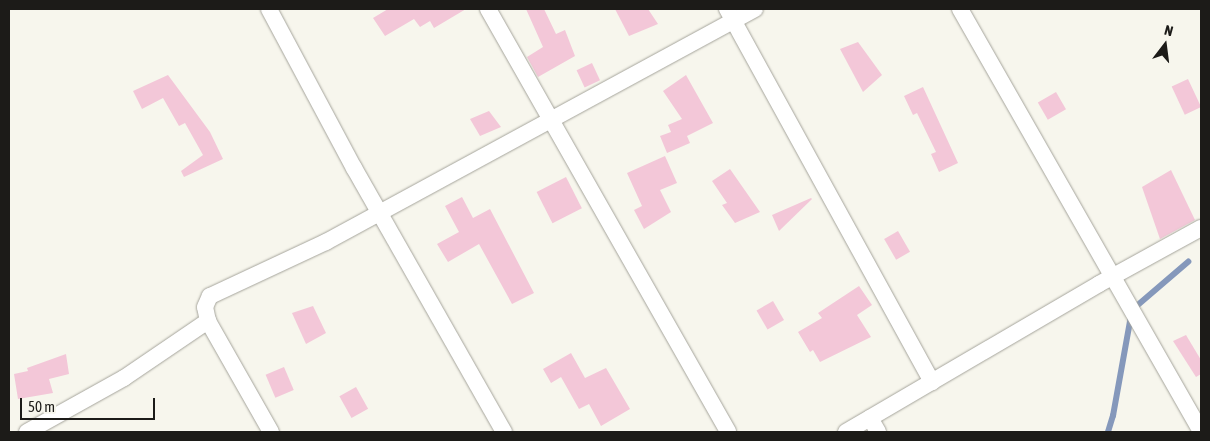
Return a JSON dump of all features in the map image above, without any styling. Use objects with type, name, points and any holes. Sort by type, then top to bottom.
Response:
[{"type":"street","points":[[269,9],[379,213],[504,432]]},
{"type":"street","points":[[488,9],[728,432]]},
{"type":"street","points":[[271,432],[208,321],[205,307],[210,296],[326,242],[550,120],[730,15],[755,9]]},
{"type":"street","points":[[960,9],[1201,432]]},
{"type":"street","points":[[730,15],[932,382]]},
{"type":"street","points":[[846,432],[1201,228]]},
{"type":"street","points":[[27,432],[124,378],[208,321]]},
{"type":"street","points":[[870,418],[878,432]]},
{"type":"building","points":[[388,9],[466,9],[434,28],[430,21],[420,27],[414,19],[385,36],[373,18]]},
{"type":"building","points":[[526,9],[544,9],[556,34],[565,30],[575,56],[538,77],[527,57],[543,47]]},
{"type":"building","points":[[615,9],[648,9],[658,24],[629,36]]},
{"type":"building","points":[[858,42],[882,75],[863,92],[840,49]]},
{"type":"building","points":[[592,63],[600,80],[585,87],[577,70]]},
{"type":"building","points":[[168,75],[210,132],[223,159],[184,177],[181,171],[203,155],[185,123],[179,126],[163,98],[142,109],[133,91]]},
{"type":"building","points":[[686,75],[713,123],[687,136],[690,143],[667,153],[660,136],[671,132],[668,125],[682,119],[663,91]]},
{"type":"building","points":[[1188,79],[1201,107],[1185,115],[1172,87]]},
{"type":"building","points":[[923,87],[958,163],[939,172],[931,154],[936,152],[917,113],[913,115],[904,96]]},
{"type":"building","points":[[1056,92],[1066,109],[1048,120],[1038,102]]},
{"type":"building","points":[[489,111],[501,127],[480,136],[470,119]]},
{"type":"building","points":[[665,156],[677,183],[660,190],[671,212],[644,229],[634,210],[642,206],[627,173]]},
{"type":"building","points":[[730,169],[760,212],[735,223],[722,205],[727,203],[712,181]]},
{"type":"building","points":[[1171,170],[1195,220],[1160,239],[1142,187]]},
{"type":"building","points":[[566,177],[582,208],[552,223],[537,192]]},
{"type":"building","points":[[462,197],[473,218],[490,209],[534,293],[512,304],[479,244],[448,262],[437,244],[459,232],[445,206]]},
{"type":"building","points":[[812,199],[779,231],[772,215]]},
{"type":"building","points":[[898,231],[910,252],[896,260],[884,239]]},
{"type":"building","points":[[859,286],[872,305],[857,315],[871,337],[820,362],[813,350],[810,352],[798,332],[822,318],[818,313]]},
{"type":"building","points":[[773,301],[784,320],[768,330],[757,310]]},
{"type":"building","points":[[313,306],[326,333],[306,344],[292,313]]},
{"type":"building","points":[[1186,335],[1201,360],[1201,374],[1196,377],[1173,341]]},
{"type":"building","points":[[571,353],[585,378],[606,368],[630,409],[601,426],[589,404],[579,409],[561,377],[551,383],[543,369]]},
{"type":"building","points":[[66,354],[69,374],[49,379],[53,393],[18,399],[14,374],[28,371],[27,368]]},
{"type":"building","points":[[284,367],[294,390],[275,398],[266,375]]},
{"type":"building","points":[[356,387],[368,409],[352,418],[339,396]]},
{"type":"waterway","points":[[1108,432],[1113,416],[1132,310],[1188,262]]}]
